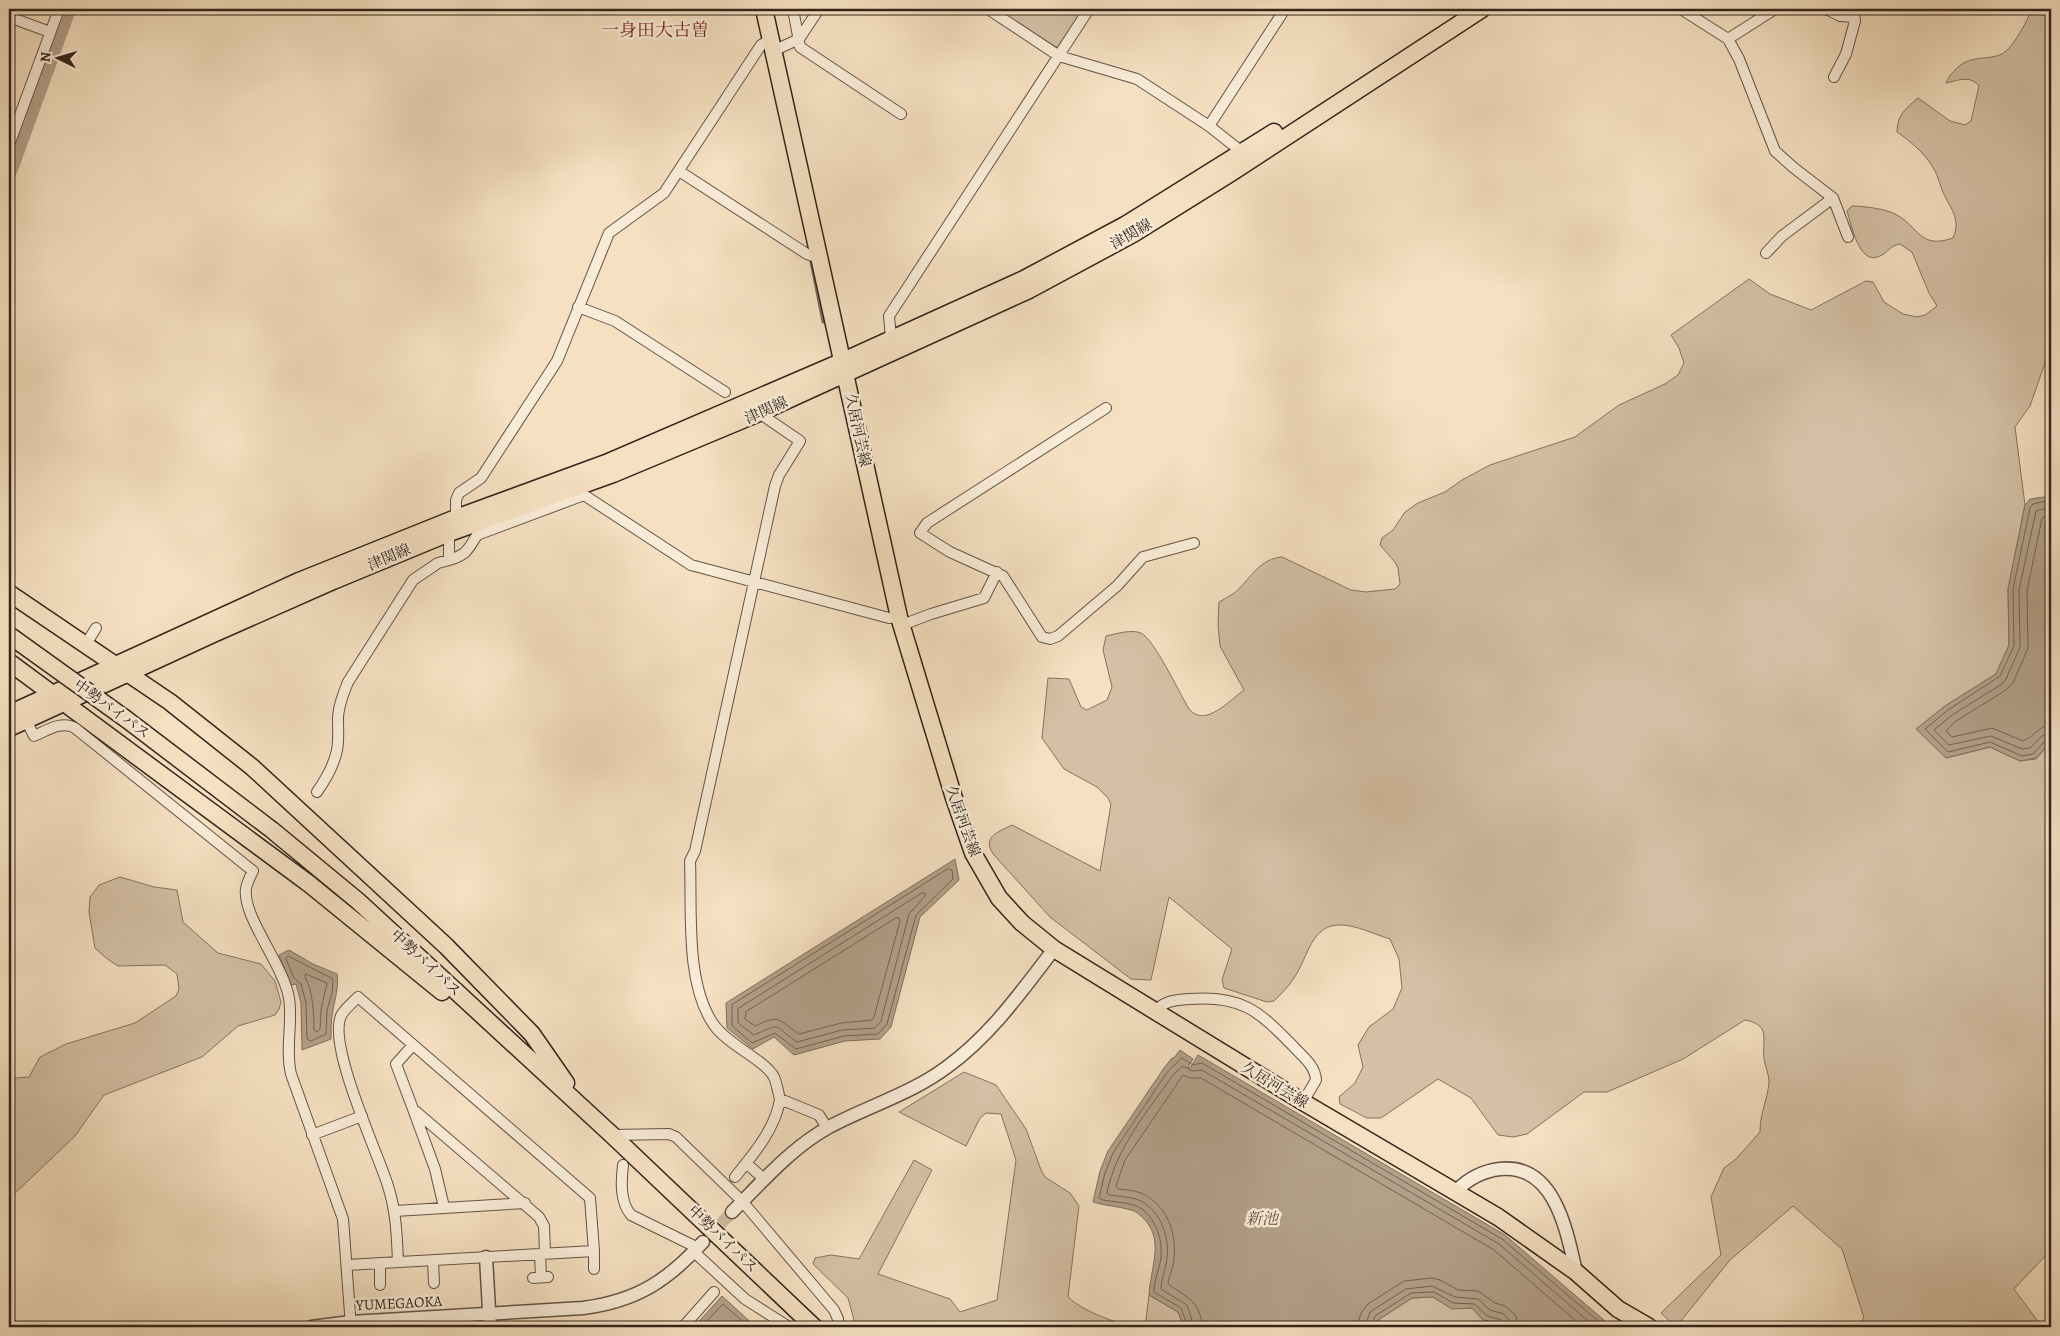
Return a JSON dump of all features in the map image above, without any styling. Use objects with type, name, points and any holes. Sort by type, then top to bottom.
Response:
[{"type":"main road","name":"久居河芸線","points":[[764,9],[768,45],[813,256],[844,368],[900,621],[954,798],[973,853],[999,898],[1022,923],[1054,950],[1303,1102],[1456,1191],[1517,1229],[1576,1272],[1618,1309],[1650,1327]]},
{"type":"main road","name":"津関線","points":[[121,669],[449,533],[613,474],[759,413],[844,368],[891,338],[1032,275],[1125,225],[1300,116],[1462,9]]},
{"type":"main road","name":"津関線","points":[[9,714],[59,698],[299,581],[456,518],[606,463],[844,368],[1029,290],[1133,234],[1231,173],[1482,9]]},
{"type":"main road","points":[[9,593],[170,702],[252,766],[446,946],[532,1034],[584,1109]]},
{"type":"main road","name":"中勢バイパス","points":[[9,635],[126,719],[272,830],[358,901],[612,1135],[814,1327]]},
{"type":"main road","points":[[9,662],[336,905],[584,1109]]},
{"type":"main road","name":"津関線","points":[[9,728],[26,720],[59,698]]},
{"type":"street","points":[[9,145],[59,9]]},
{"type":"street","points":[[793,9],[800,46],[901,114]]},
{"type":"street","points":[[449,560],[449,533],[456,518],[456,500],[459,493],[481,478],[557,361],[609,233],[664,193],[768,45],[799,39],[818,9]]},
{"type":"street","points":[[988,9],[1059,56],[1137,79],[1209,126],[1242,152]]},
{"type":"street","points":[[891,338],[889,316],[1089,9]]},
{"type":"street","points":[[1209,126],[1285,9]]},
{"type":"street","points":[[1681,9],[1728,39],[1739,59],[1775,151],[1833,198],[1848,238]]},
{"type":"street","points":[[1728,39],[1775,9]]},
{"type":"street","points":[[1826,9],[1840,16],[1855,13],[1855,21],[1846,54],[1834,77]]},
{"type":"street","points":[[9,17],[50,32]]},
{"type":"street","points":[[679,171],[813,256]]},
{"type":"street","points":[[1766,253],[1782,236],[1833,198]]},
{"type":"street","points":[[578,307],[615,321],[725,392]]},
{"type":"street","points":[[1106,408],[927,523],[918,532],[950,552],[1003,576],[1042,637],[1050,639],[1058,636],[1096,606],[1117,586],[1143,556],[1194,543]]},
{"type":"street","points":[[736,1177],[759,1146],[779,1111],[780,1100],[774,1077],[768,1070],[721,1033],[703,1007],[692,952],[690,861],[695,850],[779,475],[800,441],[759,413]]},
{"type":"street","points":[[317,792],[330,773],[334,761],[337,749],[338,718],[342,697],[348,682],[414,580],[438,563],[462,557],[477,535],[584,494],[692,565],[900,621],[984,598],[997,572]]},
{"type":"street","points":[[86,644],[96,628]]},
{"type":"street","points":[[26,720],[34,736],[60,725],[70,725],[253,871],[245,890],[247,906],[284,980],[290,1006],[289,1065],[293,1083],[342,1219],[351,1324]]},
{"type":"street","points":[[732,1212],[792,1153],[827,1128],[917,1086],[959,1058],[1003,1016],[1054,950]]},
{"type":"street","points":[[398,1262],[394,1211],[388,1186],[343,1065],[339,1041],[341,1015],[358,997],[590,1198],[594,1269]]},
{"type":"street","points":[[1154,1012],[1169,1001],[1212,998],[1237,1002],[1252,1009],[1289,1042],[1313,1069],[1316,1080],[1303,1102]]},
{"type":"street","points":[[413,1045],[396,1064],[435,1168],[444,1207]]},
{"type":"street","points":[[780,1100],[820,1116],[827,1128]]},
{"type":"street","points":[[413,1109],[542,1220],[540,1277]]},
{"type":"street","points":[[312,1135],[362,1116]]},
{"type":"street","points":[[612,1135],[669,1134],[676,1137],[742,1202],[834,1310],[839,1327]]},
{"type":"street","points":[[746,1163],[764,1179]]},
{"type":"street","points":[[624,1165],[623,1200],[625,1207],[631,1215],[698,1248],[745,1300],[789,1327]]},
{"type":"street","points":[[1456,1191],[1466,1181],[1498,1169],[1509,1168],[1532,1176],[1548,1191],[1555,1201],[1562,1218],[1576,1272]]},
{"type":"street","points":[[394,1211],[524,1203]]},
{"type":"street","name":"YUMEGAOKA","points":[[311,1327],[583,1308],[612,1303],[657,1284],[676,1270],[698,1248]]},
{"type":"street","points":[[346,1265],[594,1251]]},
{"type":"street","points":[[486,1257],[490,1327]]},
{"type":"street","points":[[433,1260],[434,1283]]},
{"type":"street","points":[[380,1263],[381,1285]]},
{"type":"street","points":[[683,1327],[714,1292]]},
{"type":"shaded area","points":[[997,9],[1083,9],[1058,47],[1056,47]]},
{"type":"shaded area","points":[[2032,9],[2051,9],[2051,329],[2045,363],[2030,406],[2015,427],[2025,505],[2008,589],[2009,645],[1996,674],[1945,706],[1917,729],[1946,758],[1990,747],[2020,761],[2036,759],[2051,742],[2051,1250],[2014,1289],[2042,1327],[1855,1327],[1864,1318],[1842,1249],[1793,1206],[1730,1260],[1676,1327],[1661,1313],[1721,1255],[1711,1197],[1724,1168],[1736,1159],[1760,1132],[1769,1082],[1764,1059],[1763,1034],[1759,1025],[1745,1020],[1683,1059],[1607,1092],[1584,1092],[1527,1134],[1513,1137],[1498,1135],[1471,1098],[1438,1079],[1381,1118],[1367,1118],[1340,1104],[1339,1097],[1355,1083],[1363,1067],[1358,1045],[1369,1027],[1393,1009],[1402,988],[1399,959],[1390,939],[1347,925],[1332,926],[1323,930],[1312,943],[1290,984],[1274,1001],[1267,1002],[1224,988],[1222,980],[1232,949],[1169,897],[1151,980],[1131,979],[1050,917],[994,855],[990,849],[990,839],[1012,825],[1100,871],[1111,804],[1097,787],[1064,769],[1042,738],[1048,678],[1069,679],[1081,707],[1087,710],[1107,700],[1112,687],[1103,650],[1106,636],[1128,632],[1141,633],[1153,645],[1160,656],[1189,709],[1195,714],[1202,716],[1217,711],[1244,690],[1220,646],[1219,602],[1237,591],[1263,564],[1282,557],[1351,590],[1366,592],[1395,589],[1400,584],[1398,568],[1380,545],[1382,538],[1393,530],[1405,512],[1418,503],[1445,492],[1462,480],[1490,465],[1575,437],[1619,405],[1665,384],[1678,375],[1684,363],[1679,348],[1671,335],[1749,279],[1770,294],[1811,310],[1866,281],[1873,282],[1884,302],[1903,314],[1917,317],[1925,315],[1937,306],[1929,293],[1912,252],[1900,244],[1880,256],[1873,258],[1867,255],[1861,250],[1857,242],[1847,211],[1852,206],[1886,211],[1903,219],[1926,239],[1942,241],[1953,238],[1956,224],[1954,213],[1930,162],[1897,132],[1900,116],[1918,98],[1950,121],[1965,125],[1971,121],[1979,86],[1968,79],[1946,83],[1948,78],[1963,63],[1994,57],[2005,52],[2017,38]]},
{"type":"shaded area","points":[[120,877],[154,887],[177,890],[183,922],[218,953],[261,964],[275,981],[281,1002],[279,1009],[275,1015],[238,1026],[202,1057],[104,1095],[75,1136],[9,1199],[9,1074],[15,1078],[29,1077],[40,1057],[66,1044],[135,1023],[176,996],[179,989],[177,974],[165,965],[118,966],[95,948],[89,912],[90,897],[99,885]]},
{"type":"shaded area","points":[[964,1072],[996,1085],[1026,1129],[1045,1177],[1070,1193],[1079,1206],[1068,1297],[1089,1311],[1131,1327],[856,1327],[848,1298],[813,1264],[815,1258],[831,1255],[859,1259],[914,1160],[932,1170],[878,1274],[950,1299],[960,1312],[997,1300],[1016,1160],[1001,1114],[986,1113],[980,1118],[966,1146],[899,1112]]},
{"type":"shaded area","points":[[1149,1295],[1178,1312],[1184,1327],[1145,1327]]},
{"type":"shaded area","points":[[1433,1297],[1452,1308],[1472,1308],[1483,1320],[1496,1322],[1506,1327],[1375,1327],[1378,1320],[1412,1298]]},
{"type":"water","points":[[2051,496],[2051,742],[2036,758],[2020,761],[1990,747],[1946,758],[1916,729],[1945,706],[1996,674],[2009,645],[2008,589],[2025,505],[2030,499]]},
{"type":"water","points":[[955,859],[959,880],[920,917],[891,1027],[880,1039],[845,1041],[794,1055],[774,1037],[753,1049],[727,1028],[726,1003]]},
{"type":"water","points":[[289,950],[313,964],[337,974],[331,1039],[302,1050],[301,1003],[296,984],[291,985],[279,955]]},
{"type":"water","name":"新池","points":[[1180,1050],[1193,1059],[1188,1067],[1190,1068],[1198,1055],[1505,1235],[1612,1327],[1506,1327],[1496,1322],[1483,1320],[1472,1308],[1452,1309],[1433,1297],[1412,1298],[1378,1320],[1375,1327],[1184,1327],[1178,1312],[1149,1295],[1155,1247],[1151,1229],[1146,1221],[1133,1211],[1093,1202],[1100,1171],[1108,1151],[1164,1068]]},
{"type":"water","points":[[722,1296],[756,1327],[694,1327]]},
{"type":"waterway","points":[[9,169],[67,9]]},
{"type":"waterway","points":[[810,257],[823,322]]},
{"type":"tunnel","points":[[708,1237],[732,1212]]},
{"type":"district","name":"一身田大古曽","points":[[655,30]]}]
